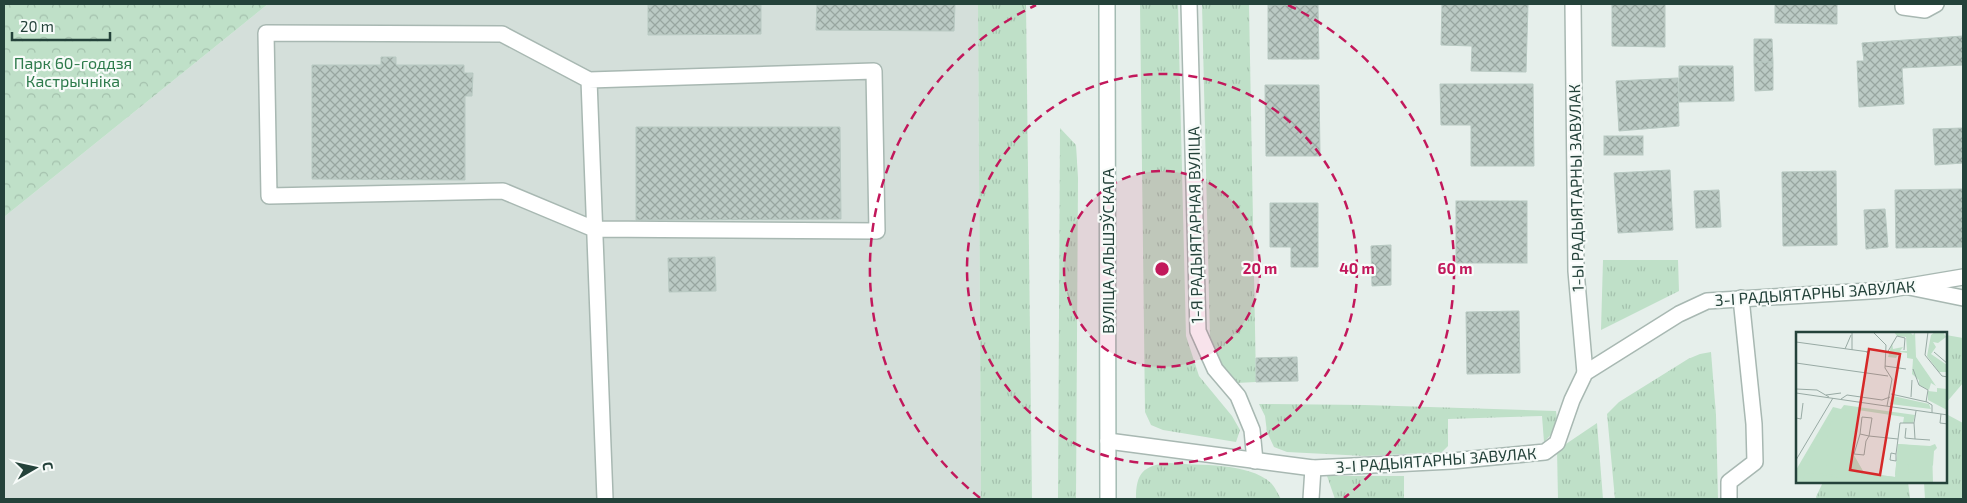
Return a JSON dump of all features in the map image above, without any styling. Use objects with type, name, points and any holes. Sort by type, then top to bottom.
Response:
[{"type":"street","name":"ВУЛІЦА АЛЬШЭЎСКАГА","points":[[1107,4],[1108,499]]},
{"type":"street","name":"1-Я РАДЫЯТАРНАЯ ВУЛІЦА","points":[[1189,4],[1198,331],[1215,369],[1238,396],[1252,430],[1255,461]]},
{"type":"street","name":"1-Ы РАДЫЯТАРНЫ ЗАВУЛАК","points":[[1573,4],[1576,270],[1585,372]]},
{"type":"street","points":[[1903,4],[1904,7],[1925,10],[1936,4]]},
{"type":"street","points":[[266,33],[502,34],[589,80],[874,71],[877,231],[594,229],[503,191],[270,196],[266,33]]},
{"type":"street","points":[[589,80],[605,499]]},
{"type":"street","name":"3-І РАДЫЯТАРНЫ ЗАВУЛАК","points":[[1108,441],[1313,468],[1452,461],[1545,452],[1557,443],[1572,400],[1585,372],[1679,314],[1707,301],[1868,292],[1963,277]]},
{"type":"street","points":[[1909,287],[1963,298]]},
{"type":"street","points":[[1729,499],[1729,482],[1755,462],[1754,424],[1741,298]]},
{"type":"street","points":[[1311,499],[1313,468]]},
{"type":"shaded area","points":[[268,4],[978,4],[981,499],[4,499],[4,217]]},
{"type":"green space","name":"Парк 60-годдзя Кастрычніка","points":[[4,4],[268,4],[4,217]]},
{"type":"green space","points":[[978,4],[1026,4],[1032,499],[981,499]]},
{"type":"green space","points":[[1140,4],[1178,4],[1186,336],[1199,376],[1232,416],[1240,430],[1236,442],[1163,430],[1151,425],[1145,412]]},
{"type":"green space","points":[[1202,4],[1249,4],[1256,382],[1236,383],[1220,367],[1210,338]]},
{"type":"green space","points":[[1060,128],[1076,145],[1078,178],[1076,499],[1058,499]]},
{"type":"green space","points":[[1603,260],[1678,260],[1679,291],[1601,330]]},
{"type":"green space","points":[[1947,335],[1963,338],[1963,383],[1947,402]]},
{"type":"green space","points":[[1711,352],[1716,415],[1718,499],[1615,499],[1607,414],[1619,402],[1688,359]]},
{"type":"green space","points":[[1259,404],[1556,411],[1558,427],[1544,442],[1542,416],[1448,419],[1448,446],[1442,452],[1365,456],[1287,452],[1274,447],[1267,432],[1265,416]]},
{"type":"green space","points":[[1948,415],[1963,423],[1963,499],[1925,499],[1924,483],[1947,483]]},
{"type":"green space","points":[[1597,423],[1603,499],[1558,499],[1557,450]]},
{"type":"green space","points":[[1170,463],[1223,466],[1250,471],[1271,483],[1281,499],[1136,499],[1136,490],[1143,472],[1153,466]]},
{"type":"green space","points":[[1327,476],[1404,476],[1404,499],[1335,499]]},
{"type":"green space","points":[[1823,483],[1908,483],[1910,498],[1817,499],[1816,497]]},
{"type":"building","points":[[648,4],[761,4],[761,34],[648,35]]},
{"type":"building","points":[[817,4],[955,4],[954,31],[816,30]]},
{"type":"building","points":[[1442,4],[1528,4],[1526,72],[1471,71],[1472,46],[1441,45]]},
{"type":"building","points":[[1612,4],[1665,4],[1665,47],[1612,46]]},
{"type":"building","points":[[1775,4],[1837,4],[1837,24],[1775,23]]},
{"type":"building","points":[[1268,5],[1318,5],[1319,59],[1268,59]]},
{"type":"building","points":[[1963,36],[1963,65],[1902,68],[1904,104],[1859,107],[1857,61],[1864,61],[1862,43]]},
{"type":"building","points":[[1754,39],[1772,39],[1773,62],[1754,62]]},
{"type":"building","points":[[381,57],[396,57],[396,65],[464,65],[464,73],[473,73],[472,96],[465,96],[465,180],[312,179],[312,65],[381,65]]},
{"type":"building","points":[[1754,62],[1773,62],[1773,90],[1755,91]]},
{"type":"building","points":[[1679,66],[1733,66],[1734,101],[1679,102]]},
{"type":"building","points":[[1678,78],[1679,126],[1619,131],[1616,81]]},
{"type":"building","points":[[1440,84],[1533,84],[1534,166],[1471,166],[1471,125],[1441,125]]},
{"type":"building","points":[[1265,85],[1319,85],[1320,156],[1266,156]]},
{"type":"building","points":[[636,127],[840,127],[841,219],[636,220]]},
{"type":"building","points":[[1963,128],[1963,163],[1935,165],[1933,129]]},
{"type":"building","points":[[1604,136],[1643,136],[1643,155],[1604,155]]},
{"type":"building","points":[[1670,170],[1673,230],[1618,233],[1614,173]]},
{"type":"building","points":[[1836,171],[1837,245],[1783,246],[1782,172]]},
{"type":"building","points":[[1963,189],[1963,247],[1896,248],[1895,190]]},
{"type":"building","points":[[1719,190],[1721,227],[1696,228],[1694,191]]},
{"type":"building","points":[[1456,201],[1527,201],[1527,263],[1456,263]]},
{"type":"building","points":[[1270,203],[1318,203],[1318,267],[1291,267],[1291,247],[1270,247]]},
{"type":"building","points":[[1885,209],[1888,247],[1866,249],[1864,210]]},
{"type":"building","points":[[1391,245],[1391,285],[1372,286],[1371,246]]},
{"type":"building","points":[[715,257],[716,291],[669,292],[668,258]]},
{"type":"building","points":[[1519,311],[1520,373],[1467,374],[1466,312]]},
{"type":"building","points":[[1297,357],[1298,381],[1256,382],[1256,358]]}]
